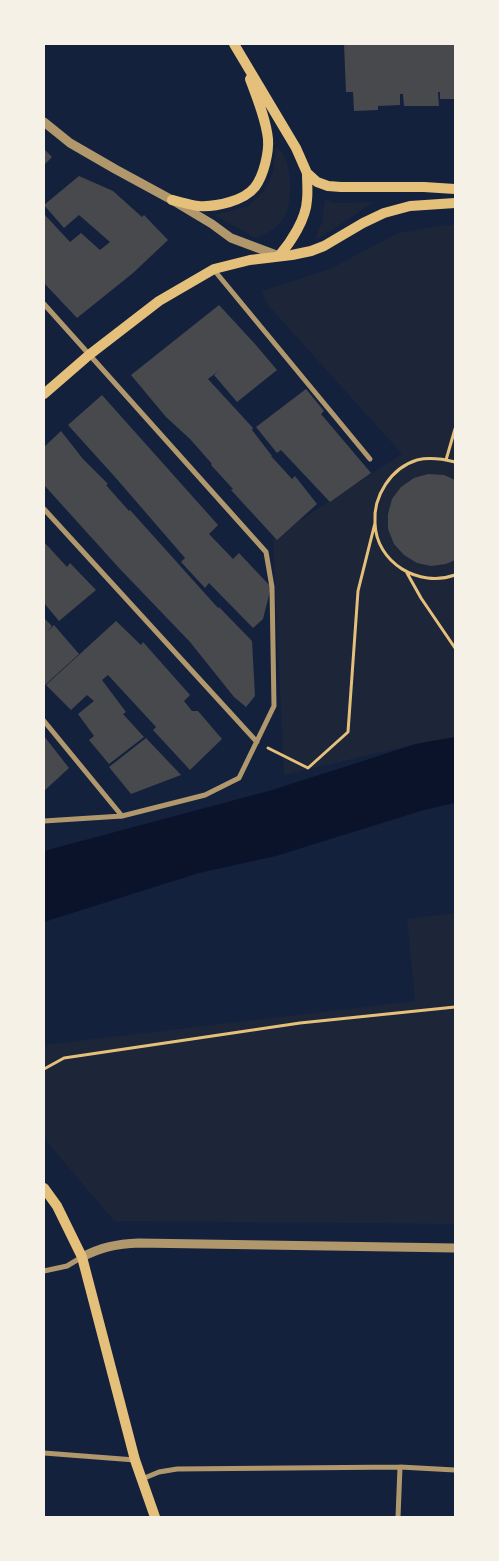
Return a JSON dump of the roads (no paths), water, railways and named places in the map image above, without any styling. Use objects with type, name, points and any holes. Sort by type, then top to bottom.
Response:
[{"type":"main road","points":[[234,44],[296,148],[307,173],[307,202],[298,229],[290,243],[279,256]]},
{"type":"main road","points":[[172,200],[199,206],[223,205],[241,198],[255,187],[266,164],[268,139],[262,114],[242,57]]},
{"type":"main road","points":[[307,173],[317,182],[342,188],[424,187],[455,189]]},
{"type":"main road","points":[[44,394],[89,355],[159,301],[214,269],[250,260],[311,251],[324,246],[384,213],[410,206],[455,203]]},
{"type":"main road","points":[[44,1188],[57,1206],[82,1258],[135,1460],[155,1517]]},
{"type":"street","points":[[44,122],[77,147],[172,200],[231,238],[279,256]]},
{"type":"street","points":[[214,269],[370,460]]},
{"type":"street","points":[[44,304],[266,552],[272,587],[274,706],[239,778],[205,795],[122,816],[44,821]]},
{"type":"street","points":[[44,509],[256,742]]},
{"type":"street","points":[[44,721],[122,816]]},
{"type":"street","points":[[44,1271],[67,1266],[100,1248],[120,1244],[455,1248]]},
{"type":"street","points":[[44,1453],[135,1460]]},
{"type":"street","points":[[142,1479],[159,1472],[178,1469],[400,1467],[455,1470]]},
{"type":"street","points":[[398,1517],[400,1467]]}]
